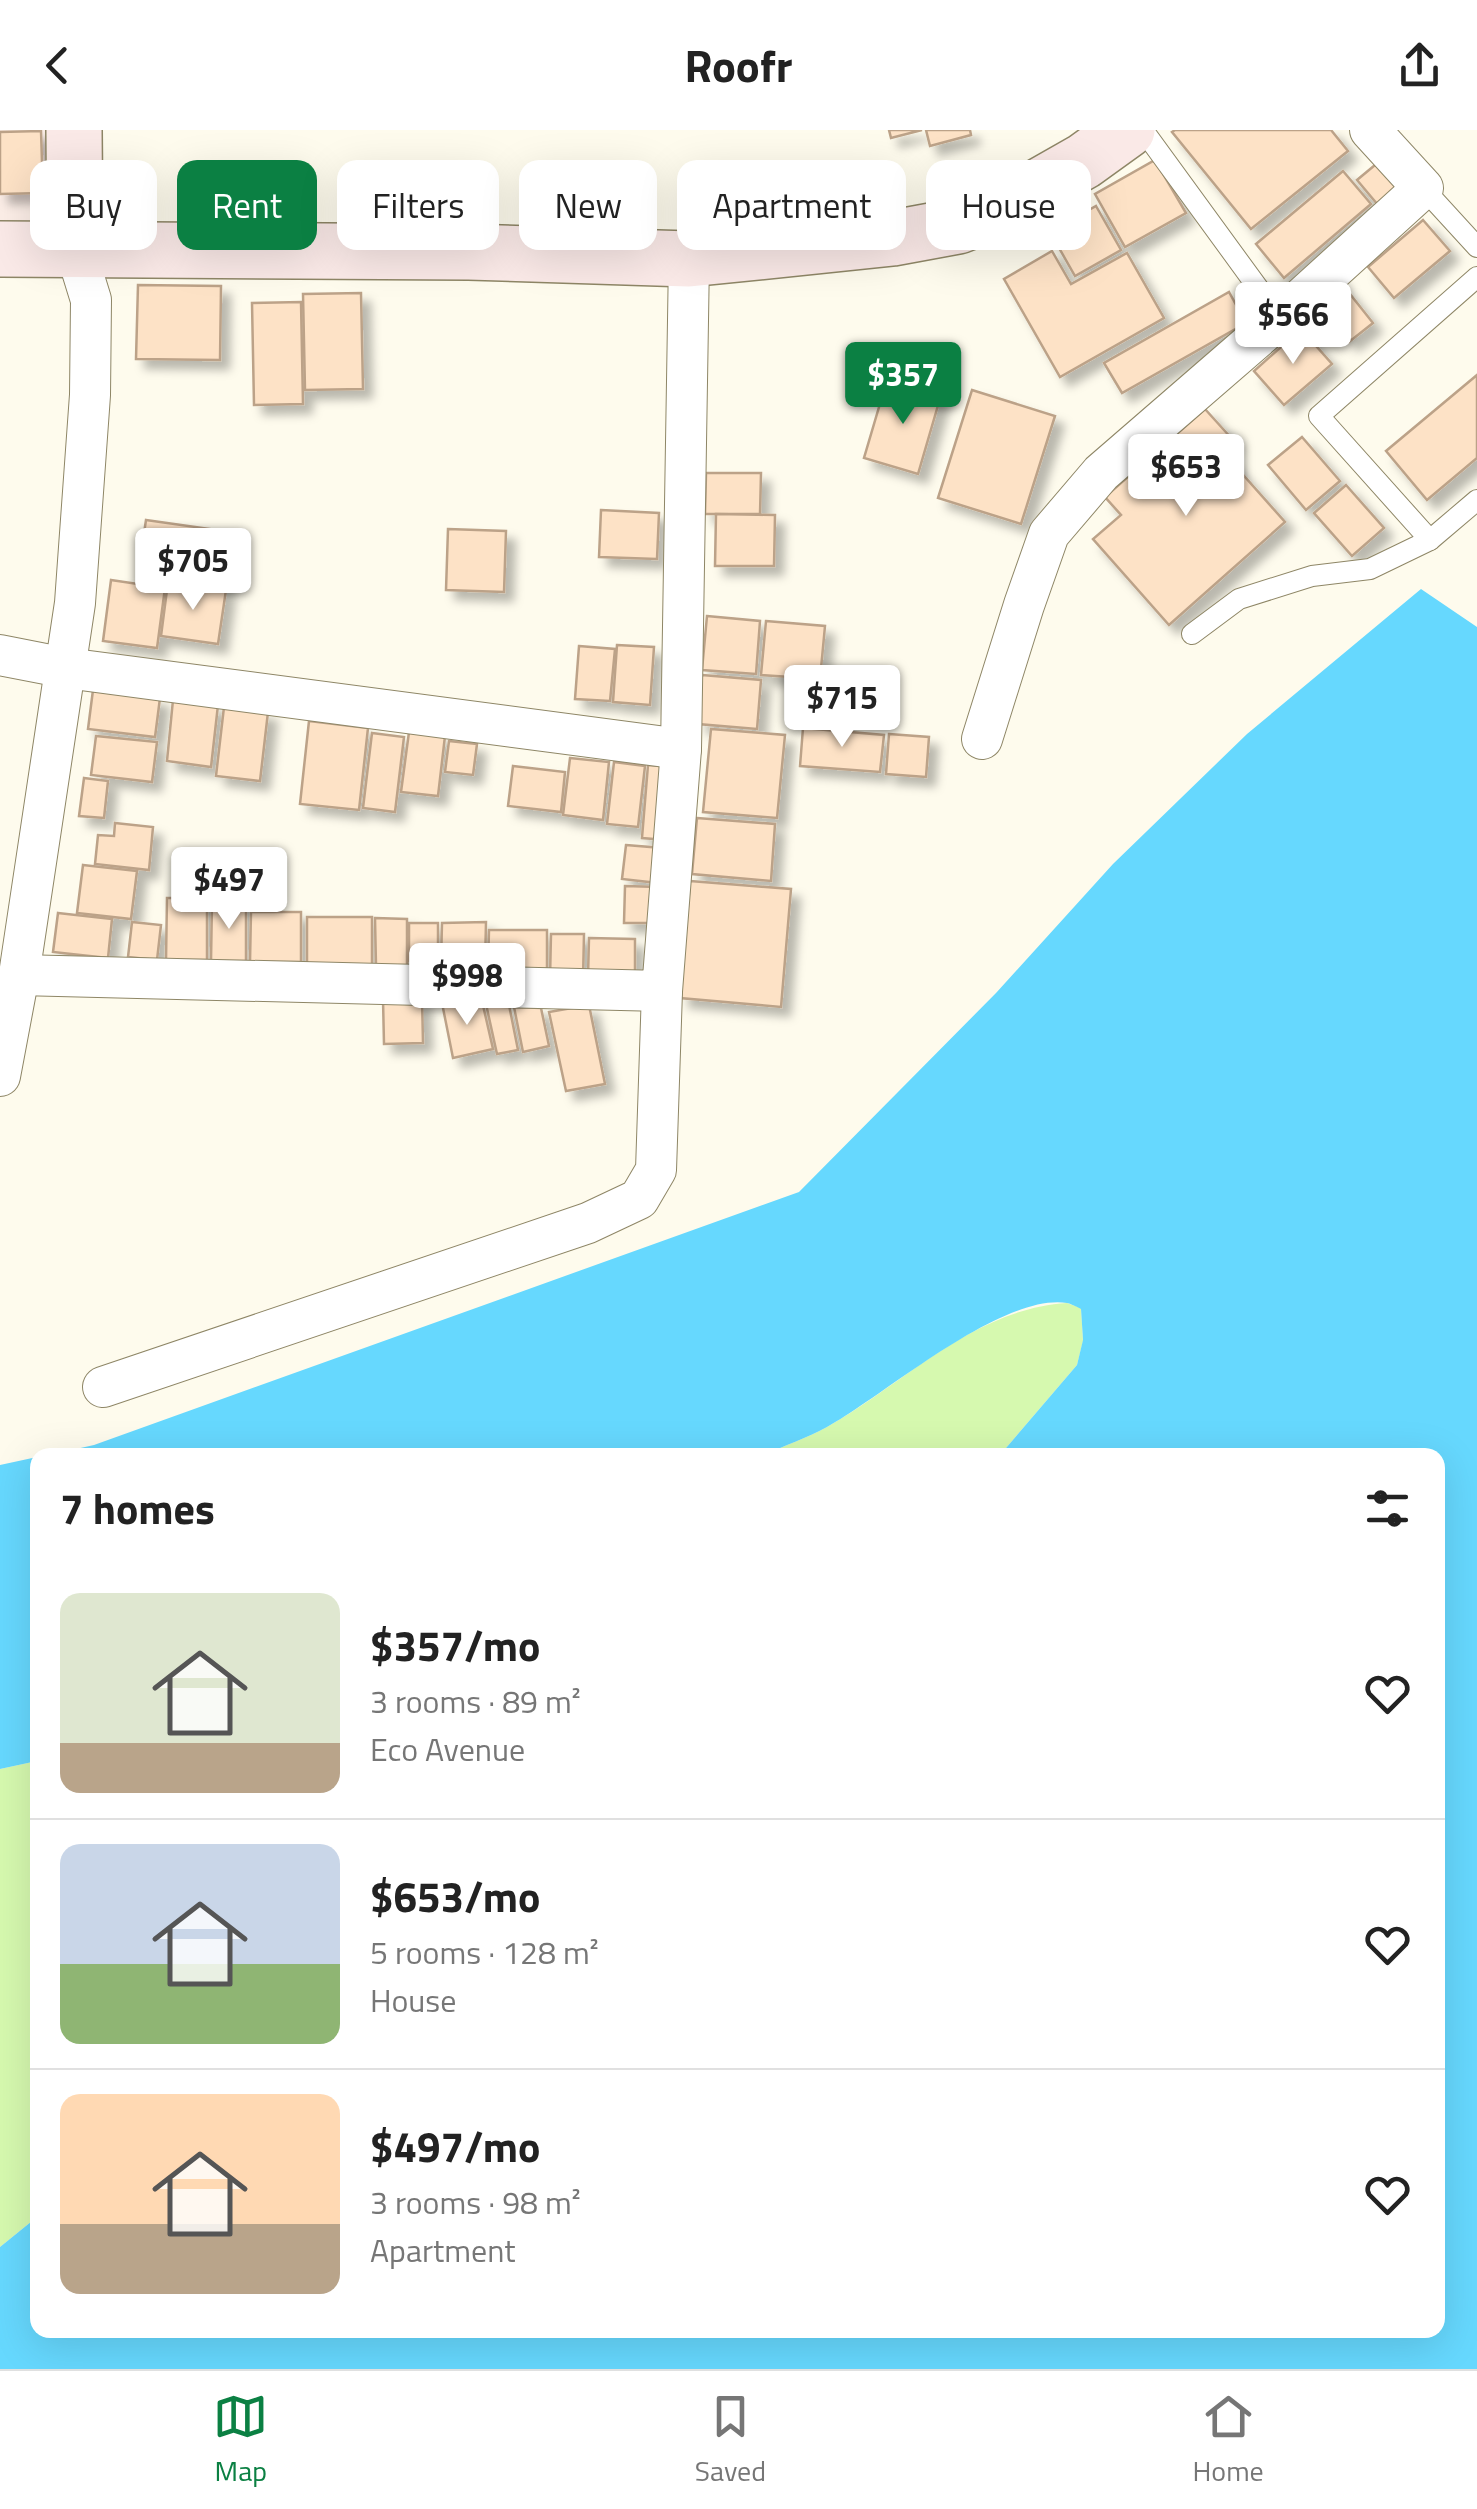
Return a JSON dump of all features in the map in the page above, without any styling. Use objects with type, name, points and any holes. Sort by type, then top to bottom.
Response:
[{"type":"main road","points":[[74,130],[74,160]]},
{"type":"main road","points":[[148,250],[469,252],[689,259],[893,238],[958,226],[1014,203],[1127,130]]},
{"type":"main road","points":[[0,249],[30,249]]},
{"type":"street","points":[[982,740],[1049,534],[1101,473],[1422,188],[1370,130]]},
{"type":"street","points":[[0,1076],[19,976],[75,603],[90,395],[91,300],[76,250]]},
{"type":"street","points":[[103,1386],[588,1223],[640,1198],[656,1170],[662,991],[682,749],[689,259]]},
{"type":"street","points":[[0,656],[682,749]]},
{"type":"street","points":[[19,976],[662,991]]},
{"type":"lane","points":[[1143,130],[1280,318]]},
{"type":"lane","points":[[1422,188],[1477,248]]},
{"type":"lane","points":[[1430,540],[1319,416],[1477,277]]},
{"type":"lane","points":[[1192,634],[1239,599],[1312,576],[1370,570],[1430,540],[1477,500]]},
{"type":"shaded area","points":[[0,130],[50,130],[50,160],[30,160],[30,228],[0,228]]},
{"type":"green space","points":[[1067,1303],[1081,1308],[1083,1341],[1077,1365],[1006,1448],[779,1448],[827,1427],[970,1333],[1033,1308]]},
{"type":"green space","points":[[30,1763],[30,2223],[0,2247],[0,1769]]},
{"type":"water","points":[[1421,589],[1477,627],[1477,2369],[0,2369],[0,2247],[30,2223],[30,2338],[1445,2338],[1445,1448],[1006,1448],[1077,1365],[1083,1340],[1081,1309],[1067,1303],[1040,1304],[977,1329],[827,1427],[779,1448],[80,1448],[799,1192],[996,993],[1113,864],[1247,734]]},
{"type":"water","points":[[30,1459],[30,1763],[0,1769],[0,1465]]},
{"type":"building","points":[[889,130],[922,130],[891,138]]},
{"type":"building","points":[[926,130],[970,130],[971,135],[930,146]]},
{"type":"building","points":[[1331,130],[1348,151],[1251,229],[1172,132]]},
{"type":"building","points":[[41,131],[42,160],[30,160],[30,193],[0,194],[0,132]]},
{"type":"building","points":[[1155,160],[1186,213],[1125,247],[1095,194]]},
{"type":"building","points":[[1381,160],[1402,185],[1378,205],[1357,180]]},
{"type":"building","points":[[1343,171],[1371,204],[1284,278],[1256,244]]},
{"type":"building","points":[[1096,206],[1121,250],[1075,276],[1060,250],[1091,250],[1091,209]]},
{"type":"building","points":[[1423,220],[1450,251],[1394,298],[1368,267]]},
{"type":"building","points":[[1052,251],[1071,284],[1127,253],[1164,318],[1060,377],[1004,279]]},
{"type":"building","points":[[138,285],[221,286],[220,360],[136,359]]},
{"type":"building","points":[[1346,289],[1373,323],[1349,342],[1322,308]]},
{"type":"building","points":[[1229,292],[1246,323],[1122,393],[1104,363]]},
{"type":"building","points":[[361,293],[363,389],[305,390],[303,294]]},
{"type":"building","points":[[301,302],[303,404],[254,405],[252,303]]},
{"type":"building","points":[[1301,329],[1332,364],[1284,405],[1254,371]]},
{"type":"building","points":[[1477,375],[1477,458],[1427,500],[1386,451]]},
{"type":"building","points":[[887,380],[941,395],[918,474],[864,458]]},
{"type":"building","points":[[972,390],[1055,416],[1021,524],[938,498]]},
{"type":"building","points":[[1205,409],[1233,440],[1221,450],[1285,522],[1169,625],[1093,539],[1121,515],[1105,497]]},
{"type":"building","points":[[1302,437],[1340,481],[1306,510],[1268,465]]},
{"type":"building","points":[[706,473],[761,473],[760,514],[705,514]]},
{"type":"building","points":[[1346,485],[1384,528],[1352,556],[1314,513]]},
{"type":"building","points":[[601,510],[659,513],[657,559],[599,557]]},
{"type":"building","points":[[716,514],[775,515],[774,566],[715,566]]},
{"type":"building","points":[[146,520],[231,532],[224,585],[138,573]]},
{"type":"building","points":[[448,529],[506,531],[504,592],[446,590]]},
{"type":"building","points":[[111,580],[165,588],[157,648],[103,641]]},
{"type":"building","points":[[168,582],[226,590],[218,644],[161,636]]},
{"type":"building","points":[[707,616],[760,621],[756,674],[702,670]]},
{"type":"building","points":[[766,621],[825,626],[820,679],[761,675]]},
{"type":"building","points":[[617,645],[654,647],[650,705],[613,702]]},
{"type":"building","points":[[579,646],[615,649],[610,701],[575,699]]},
{"type":"building","points":[[702,675],[761,680],[757,729],[698,724]]},
{"type":"building","points":[[93,690],[160,698],[155,737],[88,729]]},
{"type":"building","points":[[173,700],[218,705],[211,767],[167,761]]},
{"type":"building","points":[[224,707],[268,712],[260,781],[216,776]]},
{"type":"building","points":[[309,721],[368,728],[359,810],[300,804]]},
{"type":"building","points":[[803,728],[884,735],[880,772],[800,766]]},
{"type":"building","points":[[711,729],[785,735],[777,818],[703,812]]},
{"type":"building","points":[[409,732],[445,736],[438,796],[401,792]]},
{"type":"building","points":[[372,733],[404,737],[395,812],[363,808]]},
{"type":"building","points":[[889,734],[929,737],[926,777],[886,774]]},
{"type":"building","points":[[96,736],[157,742],[152,782],[91,775]]},
{"type":"building","points":[[449,741],[477,744],[473,775],[445,772]]},
{"type":"building","points":[[570,758],[609,762],[603,820],[563,815]]},
{"type":"building","points":[[614,762],[645,766],[638,827],[607,824]]},
{"type":"building","points":[[648,765],[673,767],[666,840],[642,838]]},
{"type":"building","points":[[513,766],[565,772],[561,812],[508,806]]},
{"type":"building","points":[[84,778],[108,781],[104,818],[79,816]]},
{"type":"building","points":[[697,818],[775,824],[771,881],[692,874]]},
{"type":"building","points":[[115,823],[153,827],[149,870],[95,864],[98,835],[114,836]]},
{"type":"building","points":[[626,845],[662,848],[658,883],[622,879]]},
{"type":"building","points":[[83,865],[137,871],[131,919],[77,913]]},
{"type":"building","points":[[690,881],[791,889],[781,1007],[680,998]]},
{"type":"building","points":[[625,886],[658,887],[657,923],[624,923]]},
{"type":"building","points":[[167,898],[207,898],[207,960],[166,960]]},
{"type":"building","points":[[212,902],[246,902],[246,961],[211,961]]},
{"type":"building","points":[[251,912],[301,912],[301,962],[250,962]]},
{"type":"building","points":[[58,913],[112,919],[108,958],[53,952]]},
{"type":"building","points":[[307,917],[372,917],[372,967],[307,967]]},
{"type":"building","points":[[375,918],[407,919],[407,966],[376,966]]},
{"type":"building","points":[[132,922],[161,925],[157,960],[128,957]]},
{"type":"building","points":[[486,922],[485,965],[441,964],[442,923]]},
{"type":"building","points":[[409,923],[438,923],[438,962],[409,961]]},
{"type":"building","points":[[489,930],[547,930],[547,969],[488,968]]},
{"type":"building","points":[[551,934],[584,934],[583,979],[550,979]]},
{"type":"building","points":[[589,938],[635,939],[635,978],[588,977]]},
{"type":"building","points":[[422,998],[423,1043],[384,1044],[383,999]]},
{"type":"building","points":[[482,1001],[493,1049],[453,1058],[442,1003]]},
{"type":"building","points":[[486,1004],[509,1005],[518,1050],[497,1054]]},
{"type":"building","points":[[589,1005],[605,1084],[566,1091],[549,1012]]},
{"type":"building","points":[[514,1007],[541,1008],[549,1046],[523,1052]]}]
